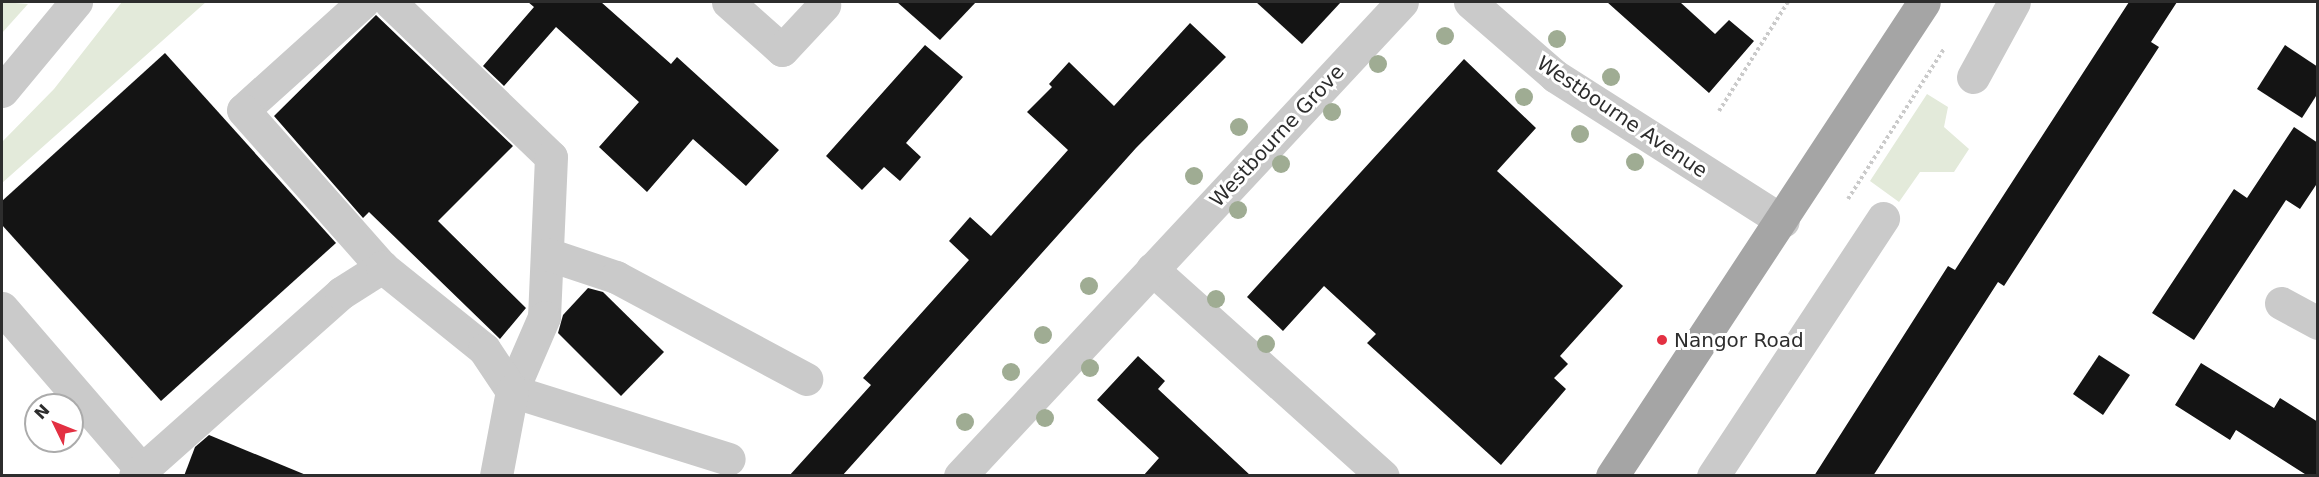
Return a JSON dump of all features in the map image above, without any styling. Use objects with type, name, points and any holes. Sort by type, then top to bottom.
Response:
[{"type":"main road","points":[[1611,476],[1783,221],[1924,2]]},
{"type":"street","points":[[363,2],[243,110],[382,267],[484,349],[512,391],[729,459]]},
{"type":"street","points":[[390,2],[551,157],[544,317],[512,391],[496,476]]},
{"type":"street","points":[[728,2],[782,50],[824,5]]},
{"type":"street","name":"Westbourne Grove","points":[[960,476],[1402,2]]},
{"type":"street","name":"Westbourne Avenue","points":[[1470,2],[1555,76],[1783,221]]},
{"type":"street","points":[[1973,76],[2014,2]]},
{"type":"street","points":[[2,91],[69,4]]},
{"type":"street","points":[[1713,476],[1883,218]]},
{"type":"street","points":[[547,254],[616,277],[806,379]]},
{"type":"street","points":[[2,308],[138,473],[341,293],[382,267]]},
{"type":"street","points":[[1152,269],[1383,476]]},
{"type":"street","points":[[2281,303],[2318,323]]},
{"type":"path","points":[[1719,111],[1788,2]]},
{"type":"green space","points":[[2,2],[28,4],[2,33]]},
{"type":"green space","points":[[122,2],[206,2],[2,183],[2,142],[54,89]]},
{"type":"green space","points":[[1927,94],[1948,107],[1944,127],[1969,149],[1954,172],[1920,172],[1899,202],[1870,181]]},
{"type":"building","points":[[528,2],[601,2],[671,64],[677,57],[779,150],[746,186],[693,139],[647,192],[599,147],[639,102],[556,27],[504,86],[483,66],[534,7]]},
{"type":"building","points":[[897,2],[976,2],[940,40]]},
{"type":"building","points":[[1256,2],[1341,2],[1302,44]]},
{"type":"building","points":[[1607,2],[1680,2],[1715,34],[1729,20],[1754,41],[1709,93]]},
{"type":"building","points":[[2129,2],[2177,2],[2151,42],[2159,47],[2004,286],[1998,282],[1873,476],[1814,476],[1948,266],[1955,270]]},
{"type":"building","points":[[376,15],[513,146],[438,221],[526,308],[500,339],[369,212],[363,218],[274,116]]},
{"type":"building","points":[[1190,23],[1226,57],[1136,148],[842,476],[789,476],[871,385],[863,378],[969,260],[949,241],[970,217],[991,236],[1068,150],[1027,112],[1052,87],[1049,84],[1069,62],[1114,106]]},
{"type":"building","points":[[925,45],[963,77],[906,143],[921,157],[900,181],[884,167],[862,190],[826,156]]},
{"type":"building","points":[[2285,45],[2318,67],[2318,93],[2302,118],[2257,89]]},
{"type":"building","points":[[165,53],[336,243],[161,401],[2,225],[2,201]]},
{"type":"building","points":[[1464,59],[1536,128],[1497,171],[1623,286],[1560,356],[1568,364],[1554,378],[1566,389],[1501,465],[1367,343],[1376,334],[1324,286],[1283,331],[1247,297]]},
{"type":"building","points":[[2294,127],[2318,143],[2318,182],[2300,209],[2286,200],[2194,340],[2152,313],[2234,189],[2247,198]]},
{"type":"building","points":[[588,288],[603,292],[664,352],[621,396],[558,333],[563,315]]},
{"type":"building","points":[[2099,355],[2130,375],[2103,415],[2073,394]]},
{"type":"building","points":[[1138,356],[1165,381],[1158,389],[1251,476],[1143,476],[1159,458],[1097,400]]},
{"type":"building","points":[[2201,363],[2274,408],[2280,398],[2318,422],[2318,476],[2308,476],[2236,430],[2230,440],[2175,405]]},
{"type":"building","points":[[209,435],[306,476],[184,476],[195,447]]},
{"type":"place","name":"Nangor Road","points":[[1662,340]]}]
